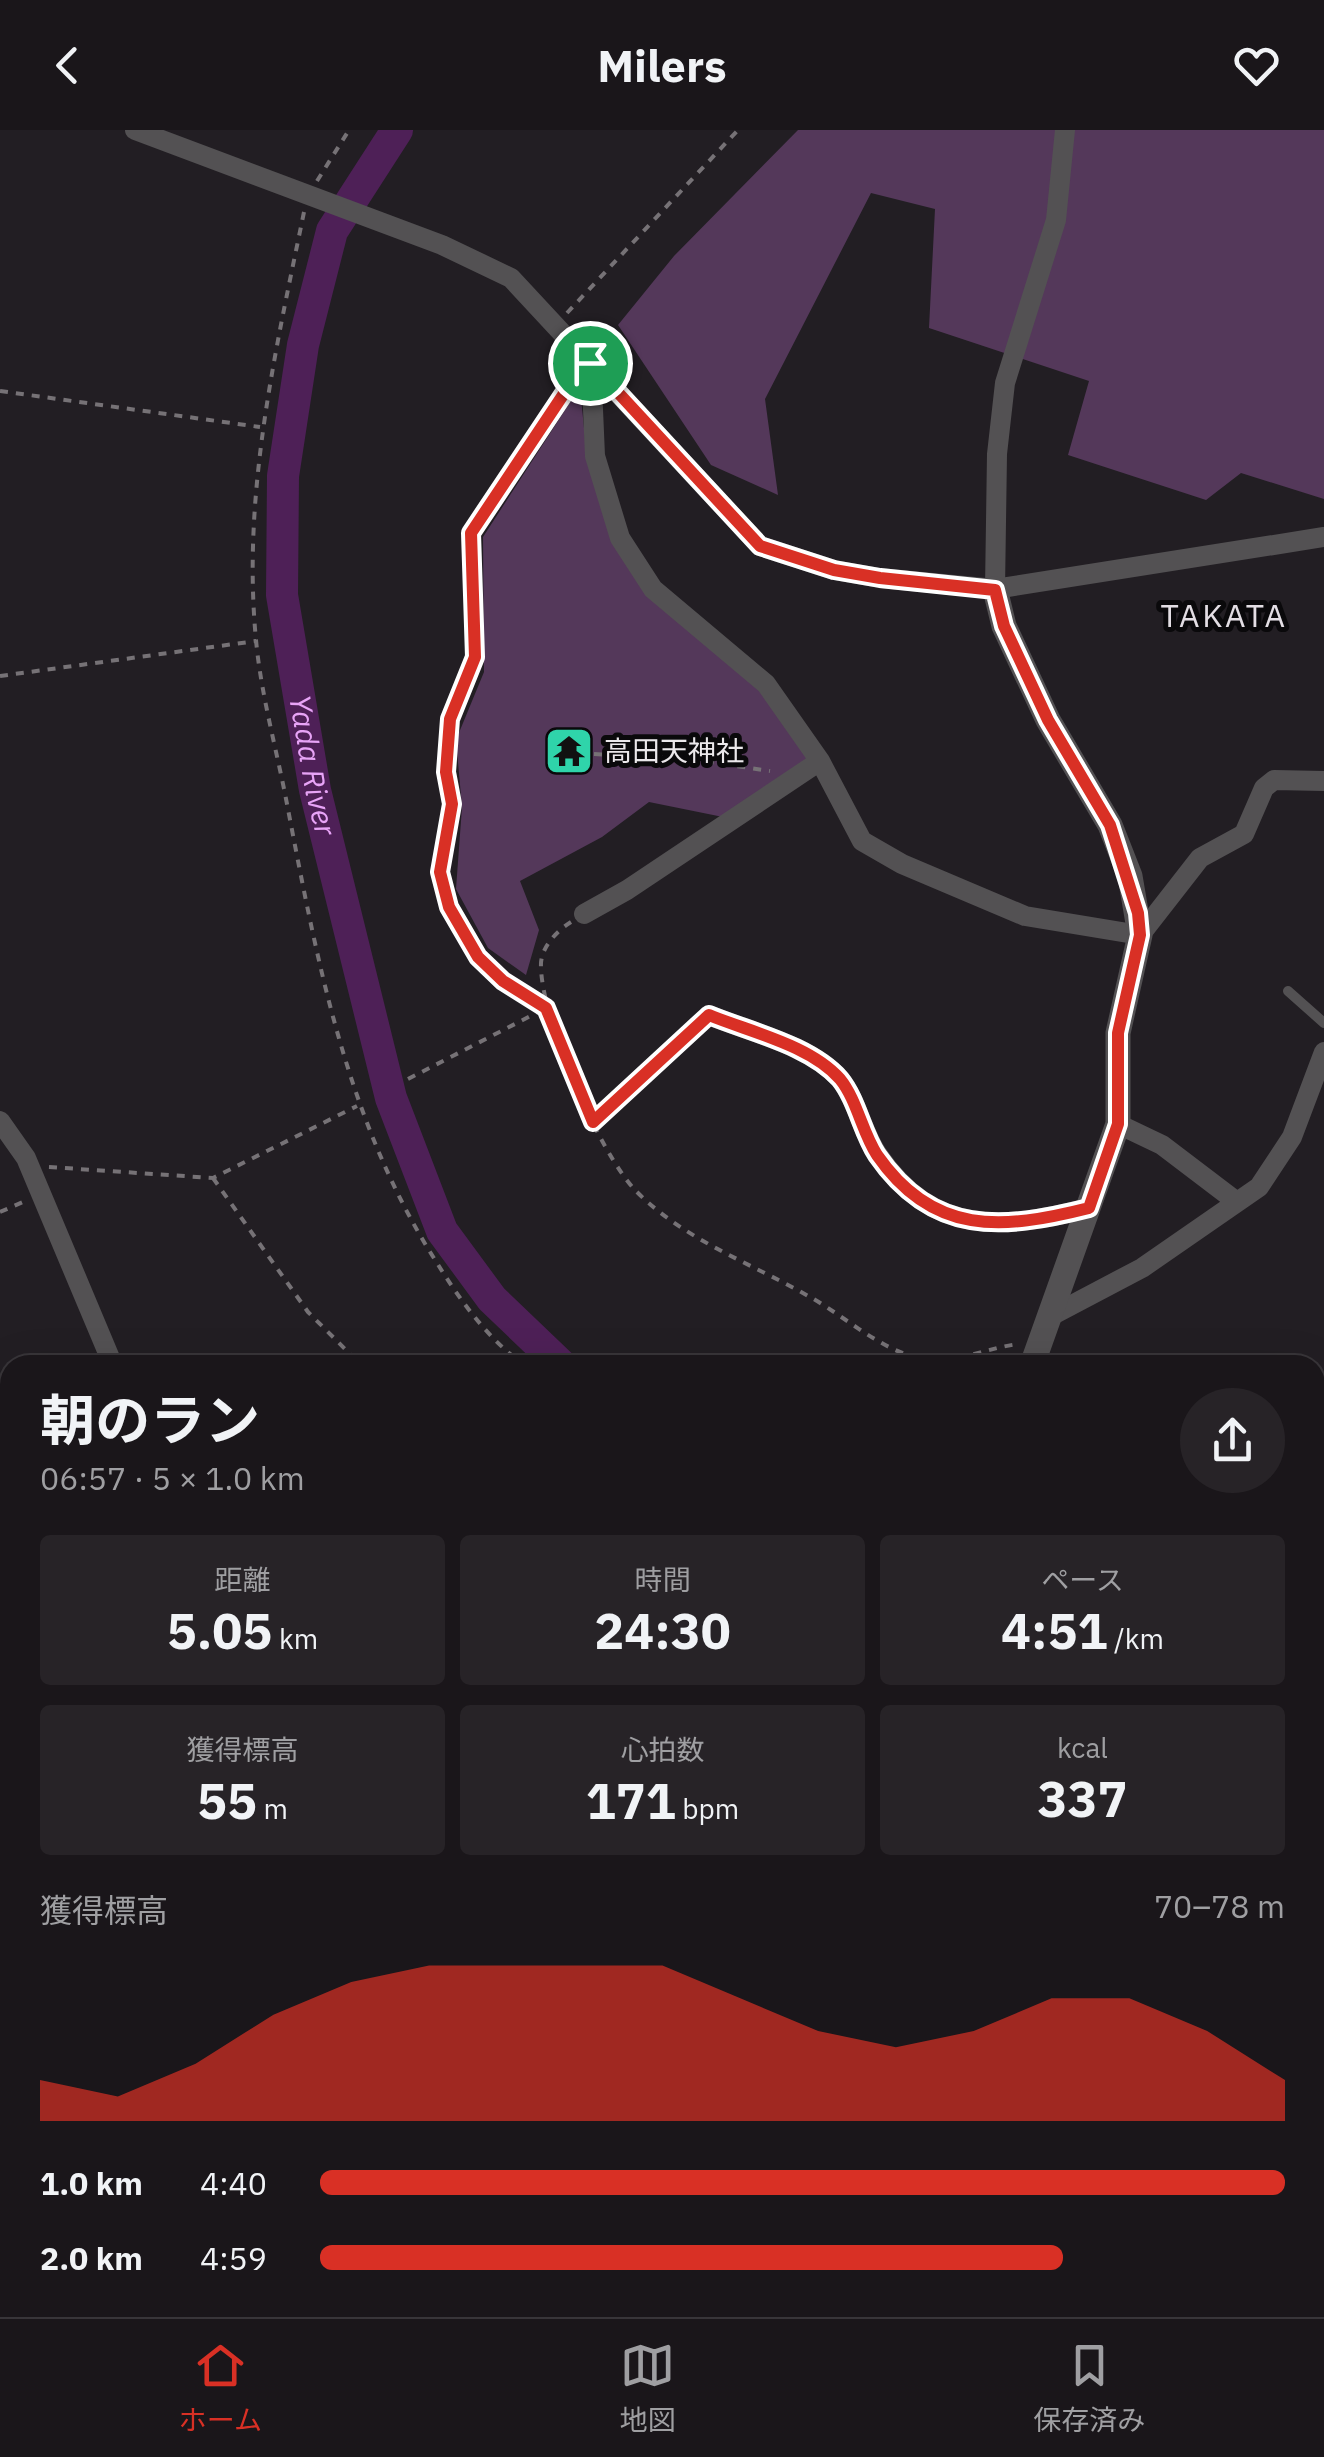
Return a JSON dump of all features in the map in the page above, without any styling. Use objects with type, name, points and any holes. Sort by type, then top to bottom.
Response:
[{"type":"street","points":[[135,130],[369,218],[511,278],[760,546],[834,570],[995,590],[1324,537]]},
{"type":"street","points":[[1036,1354],[1118,1124],[1118,1033],[1140,935],[1130,876],[1110,825],[1048,720],[1004,626],[995,590],[997,454],[1005,383],[1056,220],[1064,130]]},
{"type":"street","points":[[589,361],[595,456],[620,538],[653,590],[766,684],[820,761],[862,841],[902,864],[1025,916],[1140,935]]},
{"type":"street","points":[[584,914],[628,890],[820,761]]},
{"type":"street","points":[[1140,935],[1200,858],[1244,834],[1264,788],[1274,780],[1324,781]]},
{"type":"street","points":[[709,1015],[809,1056],[840,1080],[876,1152],[908,1193],[946,1217],[1020,1222],[1089,1208]]},
{"type":"street","points":[[1050,1317],[1142,1268],[1258,1186],[1292,1137],[1324,1052]]},
{"type":"street","points":[[0,1121],[26,1158],[109,1355]]},
{"type":"street","points":[[1118,1124],[1162,1146],[1238,1202]]},
{"type":"lane","points":[[1288,990],[1324,1023]]},
{"type":"path","points":[[349,130],[310,196],[260,427],[256,640],[311,928],[357,1106],[402,1208],[456,1292],[511,1355]]},
{"type":"path","points":[[557,324],[630,240],[738,130]]},
{"type":"path","points":[[546,1008],[503,981],[478,957],[449,907],[440,872],[452,804],[446,772],[450,719],[475,657],[471,533],[589,361]]},
{"type":"path","points":[[0,391],[260,427]]},
{"type":"path","points":[[0,676],[256,640]]},
{"type":"path","points":[[594,754],[682,758],[799,775]]},
{"type":"path","points":[[584,914],[557,930],[540,958],[546,1008],[593,1122],[634,1189],[681,1230],[812,1298],[884,1344],[912,1355]]},
{"type":"path","points":[[408,1078],[546,1008]]},
{"type":"path","points":[[593,1122],[709,1015]]},
{"type":"path","points":[[26,1158],[41,1166],[213,1178],[357,1106]]},
{"type":"path","points":[[213,1178],[308,1312],[351,1355]]},
{"type":"path","points":[[0,1212],[42,1194]]},
{"type":"shaded area","points":[[798,130],[1324,130],[1324,499],[1241,473],[1206,500],[1068,455],[1089,381],[929,328],[935,209],[871,193],[765,399],[778,495],[711,465],[618,325],[674,256]]},
{"type":"shaded area","points":[[580,387],[587,459],[614,544],[751,680],[813,756],[723,817],[649,802],[602,837],[520,881],[539,930],[526,975],[488,948],[456,889],[462,807],[456,740],[484,672],[483,537]]},
{"type":"building","name":"高田天神社","points":[[561,743],[578,745],[577,759],[559,758]]},
{"type":"waterway","name":"Yada River","points":[[397,130],[332,231],[303,345],[283,476],[282,595],[315,790],[391,1098],[442,1231],[492,1299],[551,1355]]},
{"type":"place","name":"高田天神社","points":[[569,751]]},
{"type":"district","name":"TAKATA","points":[[1224,616]]},
{"type":"route","points":[[587,359],[590,363],[700,486],[760,546],[834,570],[995,590],[1004,626],[1048,720],[1110,825],[1130,876],[1138,913],[1140,935],[1118,1033],[1118,1124],[1089,1208],[1020,1222],[946,1217],[908,1193],[876,1152],[840,1080],[809,1056],[709,1015],[593,1122],[546,1008],[503,981],[478,957],[449,907],[440,872],[452,804],[446,772],[450,719],[475,657],[471,533],[555,402],[587,359]]}]
